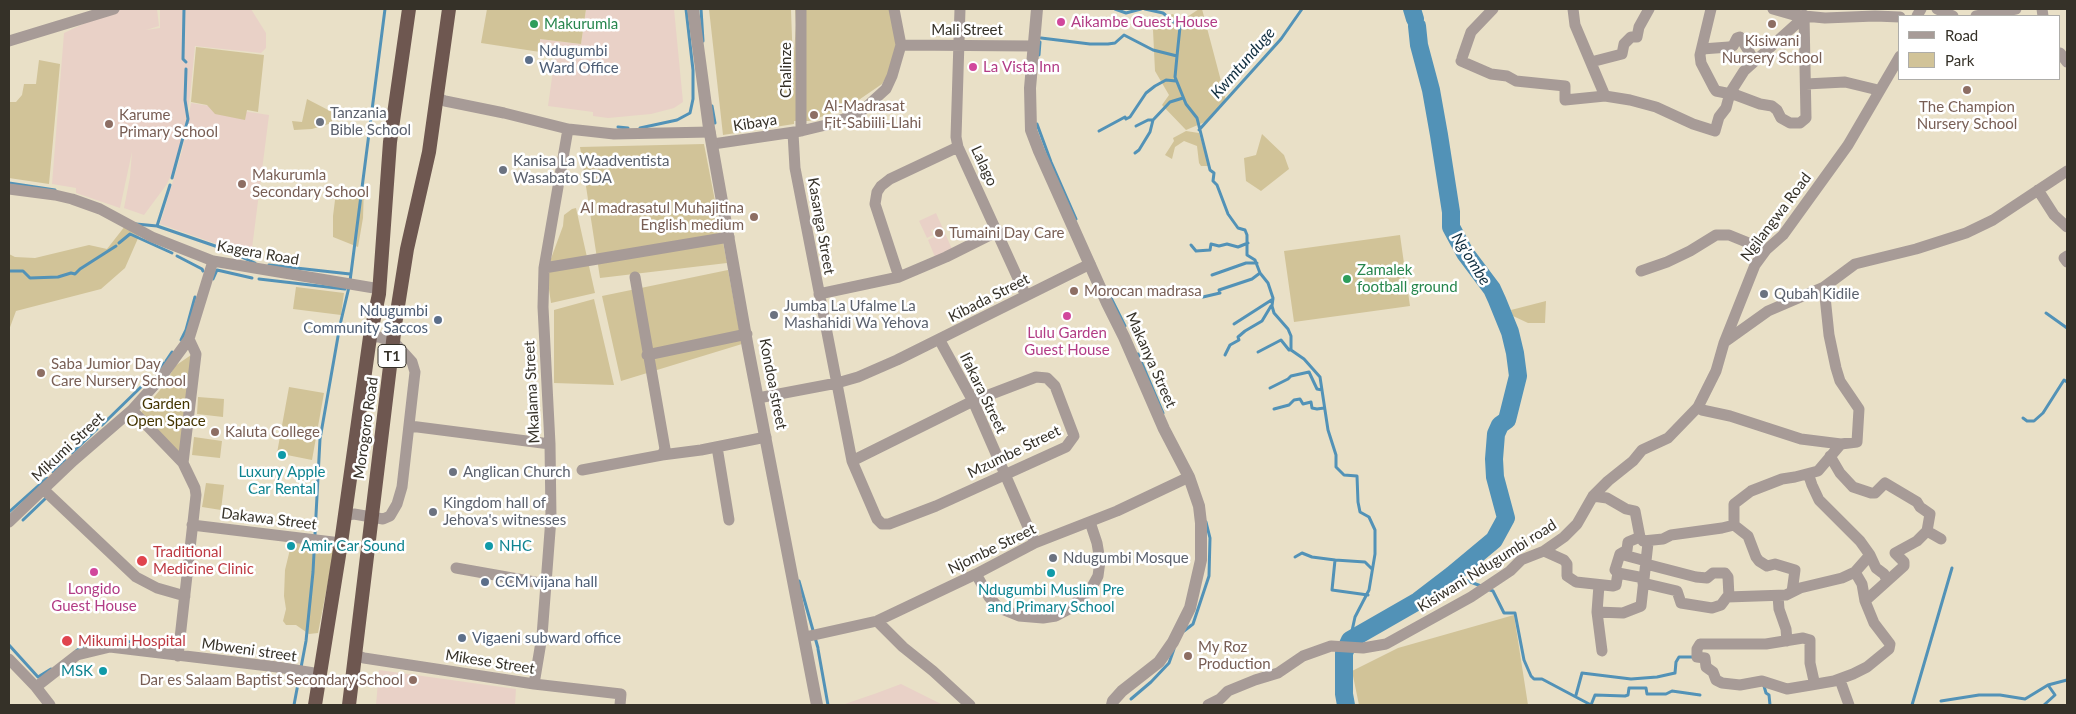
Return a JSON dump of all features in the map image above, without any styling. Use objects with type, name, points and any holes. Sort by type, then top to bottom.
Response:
[{"type":"highway","name":"Morogoro Road","points":[[315,705],[341,543],[370,337],[380,289],[390,142],[409,9]]},
{"type":"highway","name":"Morogoro Road","points":[[349,705],[371,516],[407,249],[429,152],[449,9]]},
{"type":"street","points":[[9,41],[114,9]]},
{"type":"street","name":"Kondoa street","points":[[694,9],[712,138],[746,334],[817,705]]},
{"type":"street","name":"Chalinze","points":[[797,132],[801,9]]},
{"type":"street","points":[[894,9],[901,45]]},
{"type":"street","name":"Lalago","points":[[960,9],[956,137],[958,147],[998,231],[1026,296]]},
{"type":"street","name":"Makanya Street","points":[[1037,9],[1030,88],[1031,130],[1164,429],[1189,477],[1199,506],[1202,560],[1194,596],[1172,642],[1159,662],[1122,690],[1110,704]]},
{"type":"street","points":[[1493,9],[1471,32],[1461,59],[1491,74],[1507,76],[1516,81],[1565,86],[1565,100],[1605,96],[1656,107],[1693,124],[1715,131],[1719,116],[1726,108],[1730,93],[1744,71],[1754,60],[1777,43],[1804,16]]},
{"type":"street","points":[[1573,9],[1575,24],[1605,96]]},
{"type":"street","points":[[1591,62],[1622,54],[1624,44],[1631,37],[1637,37],[1639,26],[1649,9]]},
{"type":"street","points":[[1711,9],[1700,59],[1716,91],[1730,93],[1760,104],[1772,106],[1777,110],[1781,118],[1790,123],[1800,123],[1806,118],[1804,16]]},
{"type":"street","points":[[1774,9],[1804,16],[1840,14],[1898,17]]},
{"type":"street","points":[[1937,9],[1951,15]]},
{"type":"street","points":[[1982,15],[2016,9]]},
{"type":"street","points":[[1702,49],[1729,47],[1740,37],[1754,60]]},
{"type":"street","name":"Kibaya","points":[[436,97],[445,101],[568,129],[614,134],[712,138],[797,132],[852,116],[877,98],[886,89],[892,76],[901,45]]},
{"type":"street","name":"Mali Street","points":[[901,45],[1033,46]]},
{"type":"street","name":"Ngilangwa Road","points":[[1698,407],[1718,365],[1724,343],[1755,265],[1766,250],[1778,241],[1800,213],[1848,145],[1878,90],[1898,59]]},
{"type":"street","points":[[1806,84],[1844,82],[1878,90]]},
{"type":"street","name":"Mkalama Street","points":[[534,684],[542,636],[551,536],[550,444],[543,307],[544,268],[568,129]]},
{"type":"street","name":"Kasanga Street","points":[[797,132],[796,168],[818,294],[837,383]]},
{"type":"street","points":[[899,277],[875,204],[876,192],[890,179],[958,147]]},
{"type":"street","points":[[1724,343],[1768,311],[1824,287],[1855,264],[1907,252],[1955,237],[1993,220],[2067,171]]},
{"type":"street","name":"Kagera Road","points":[[9,189],[72,199],[100,209],[152,237],[214,262],[380,289]]},
{"type":"street","points":[[2038,190],[2054,215],[2067,227]]},
{"type":"street","points":[[818,294],[899,277],[946,257],[998,231]]},
{"type":"street","points":[[1641,270],[1667,262],[1716,235],[1729,235],[1766,250]]},
{"type":"street","points":[[544,268],[729,237]]},
{"type":"street","points":[[2067,256],[2064,258],[2067,262]]},
{"type":"street","name":"Mikumi Street","points":[[9,522],[73,461],[132,410],[159,380],[190,339],[214,262]]},
{"type":"street","name":"Kibada Street","points":[[758,398],[837,383],[878,369],[940,340],[1090,264]]},
{"type":"street","points":[[635,277],[647,355],[664,440],[665,449],[662,455]]},
{"type":"street","points":[[1698,407],[1702,410],[1730,416],[1801,438],[1841,444],[1856,442],[1860,415],[1858,405],[1840,381],[1836,368],[1829,335],[1824,287]]},
{"type":"street","points":[[647,355],[746,334]]},
{"type":"street","points":[[345,516],[354,514],[383,519],[390,516],[397,504],[402,487],[415,372],[412,362],[394,342],[370,337]]},
{"type":"street","points":[[183,463],[196,354],[190,339]]},
{"type":"street","name":"Ifakara Street","points":[[940,340],[973,402],[1035,543]]},
{"type":"street","name":"Mzumbe Street","points":[[837,383],[852,461],[877,519],[882,524],[889,524],[936,506],[1005,475],[1066,447],[1071,443],[1074,436],[1054,386],[1047,378],[1036,377],[973,402],[852,461]]},
{"type":"street","name":"Kisiwani Ndugumbi road","points":[[1208,705],[1220,699],[1228,691],[1278,673],[1302,656],[1331,646],[1363,648],[1386,644],[1471,597],[1510,571],[1520,560],[1544,551],[1577,524],[1593,496],[1608,481],[1633,461],[1642,450],[1668,438],[1698,407]]},
{"type":"street","points":[[132,410],[183,463],[195,488],[196,495],[178,656]]},
{"type":"street","points":[[410,426],[550,444]]},
{"type":"street","points":[[582,470],[766,437]]},
{"type":"street","points":[[1734,525],[1734,504],[1751,491],[1782,479],[1818,471],[1841,444]]},
{"type":"street","points":[[717,447],[729,520]]},
{"type":"street","points":[[1830,456],[1840,473],[1853,487],[1871,494],[1875,493],[1886,483],[1901,494],[1917,502],[1920,507],[1930,514],[1927,531],[1916,541],[1895,553],[1905,564],[1865,601]]},
{"type":"street","points":[[1811,473],[1809,476],[1819,500],[1860,542],[1870,555],[1876,568],[1888,580]]},
{"type":"street","name":"Njombe Street","points":[[804,637],[877,621],[976,574],[1035,543],[1090,522],[1189,477]]},
{"type":"street","points":[[44,490],[136,577],[157,588],[185,596]]},
{"type":"street","points":[[1593,496],[1607,498],[1626,510],[1636,512],[1641,539],[1648,543],[1642,603],[1639,607],[1623,613],[1596,612]]},
{"type":"street","points":[[976,574],[989,597],[999,608],[1019,616],[1043,618],[1056,616],[1071,608],[1092,587],[1098,576],[1100,561],[1090,522]]},
{"type":"street","name":"Dakawa Street","points":[[192,525],[341,543]]},
{"type":"street","points":[[1544,551],[1566,562],[1567,576],[1570,580],[1616,586],[1618,573],[1615,570],[1620,554],[1627,550],[1628,542],[1641,539],[1663,539],[1671,535],[1734,525],[1748,536],[1756,557],[1767,566],[1775,564],[1795,570],[1792,592]]},
{"type":"street","points":[[1927,531],[1941,539]]},
{"type":"street","points":[[1620,554],[1696,577],[1707,578],[1713,573],[1725,574],[1729,582],[1729,597]]},
{"type":"street","points":[[1618,573],[1677,590],[1681,603],[1701,607],[1717,607],[1726,597],[1778,596],[1800,588],[1842,578],[1855,572],[1870,555]]},
{"type":"street","points":[[456,568],[546,584]]},
{"type":"street","points":[[1811,685],[1814,681],[1810,663],[1810,640],[1803,638],[1766,644],[1700,644],[1697,649],[1697,657],[1705,658],[1706,667],[1716,675],[1716,680],[1740,684],[1762,680],[1788,689],[1840,680],[1867,667],[1890,649],[1890,644],[1874,623],[1865,601],[1862,584],[1855,572]]},
{"type":"street","points":[[1599,585],[1596,612],[1602,650]]},
{"type":"street","points":[[1778,596],[1787,641]]},
{"type":"street","points":[[877,621],[903,647],[970,705]]},
{"type":"street","name":"Mbweni street","points":[[36,687],[77,655],[110,647],[320,674]]},
{"type":"street","name":"Mikese Street","points":[[355,655],[620,700]]},
{"type":"street","points":[[9,659],[36,687],[50,705]]},
{"type":"street","points":[[1840,680],[1849,705]]},
{"type":"shaded area","points":[[122,9],[157,9],[159,26],[146,30],[160,28],[160,9],[251,9],[266,33],[266,48],[261,53],[195,46],[190,96],[180,154],[167,184],[144,215],[124,208],[130,177],[132,152],[120,208],[76,193],[76,188],[52,184],[64,33],[104,14]]},
{"type":"shaded area","points":[[586,9],[674,9],[683,102],[674,108],[651,114],[608,118],[593,116],[593,112],[548,106],[555,56],[540,52],[540,39],[581,44]]},
{"type":"shaded area","name":"Makurumla Secondary School","points":[[191,103],[269,115],[251,256],[160,224],[182,151]]},
{"type":"shaded area","name":"Tumaini Day Care","points":[[936,213],[952,249],[935,257],[928,240],[936,236],[933,229],[931,230],[933,235],[927,238],[919,221]]},
{"type":"shaded area","name":"Dar es Salaam Baptist Secondary School","points":[[379,670],[516,689],[515,705],[376,705]]},
{"type":"shaded area","points":[[901,684],[943,705],[842,705],[877,693]]},
{"type":"green space","name":"Makurumla","points":[[487,9],[586,9],[581,44],[540,39],[540,52],[481,43]]},
{"type":"green space","points":[[709,9],[791,10],[793,66],[796,25],[795,9],[897,9],[896,62],[882,84],[847,108],[809,121],[794,121],[794,124],[723,135]]},
{"type":"green space","points":[[1202,9],[1226,100],[1205,122],[1186,130],[1162,105],[1169,95],[1155,71],[1153,30],[1172,14],[1184,19]]},
{"type":"green space","points":[[196,47],[264,55],[258,112],[247,110],[245,120],[215,114],[207,105],[191,102]]},
{"type":"green space","points":[[39,60],[60,64],[49,184],[9,178],[9,102],[16,102],[22,95],[24,84],[36,84]]},
{"type":"green space","points":[[307,99],[332,112],[332,123],[312,129],[294,130],[292,121],[302,122]]},
{"type":"green space","points":[[1186,131],[1199,133],[1209,166],[1201,166],[1199,163],[1197,146],[1184,141],[1175,147],[1172,159],[1165,155],[1174,141],[1173,138]]},
{"type":"green space","points":[[1262,134],[1284,155],[1289,169],[1261,191],[1246,181],[1244,158],[1256,155]]},
{"type":"green space","points":[[704,144],[727,263],[600,278],[580,147]]},
{"type":"green space","points":[[364,187],[363,218],[358,247],[333,237],[333,216],[335,200],[343,190]]},
{"type":"green space","points":[[576,208],[595,293],[551,303],[548,283],[549,264],[563,226],[564,215]]},
{"type":"green space","points":[[129,221],[139,236],[125,268],[101,289],[16,311],[9,330],[9,254],[15,257],[35,258],[89,245],[107,249]]},
{"type":"green space","name":"Zamalek football ground","points":[[1400,235],[1410,306],[1294,322],[1284,251]]},
{"type":"green space","points":[[728,270],[742,344],[621,381],[602,296]]},
{"type":"green space","points":[[296,287],[344,293],[341,315],[293,309]]},
{"type":"green space","points":[[594,299],[614,385],[554,383],[554,310]]},
{"type":"green space","points":[[1546,301],[1545,323],[1528,323],[1513,316],[1511,310]]},
{"type":"green space","name":"Garden Open Space","points":[[194,353],[179,456],[139,415],[165,384],[175,366]]},
{"type":"green space","points":[[289,387],[324,393],[312,460],[277,453]]},
{"type":"green space","points":[[198,397],[224,399],[223,417],[197,414]]},
{"type":"green space","points":[[194,437],[222,441],[220,458],[192,455]]},
{"type":"green space","points":[[206,483],[224,485],[221,510],[202,507]]},
{"type":"green space","points":[[292,541],[334,551],[318,633],[309,634],[296,625],[286,625],[283,621],[286,609],[284,596],[285,570]]},
{"type":"green space","points":[[1514,615],[1528,705],[1359,705],[1352,671],[1398,648]]},
{"type":"waterway","points":[[184,9],[183,59],[186,62]]},
{"type":"waterway","points":[[350,281],[385,9]]},
{"type":"waterway","points":[[640,128],[677,120],[690,113],[693,99],[693,70],[686,9]]},
{"type":"waterway","points":[[701,9],[703,41]]},
{"type":"waterway","points":[[1115,9],[1126,13],[1141,9]]},
{"type":"waterway","points":[[1145,9],[1163,13],[1180,27],[1177,56]]},
{"type":"waterway","name":"Kwmtunduge","points":[[1199,130],[1281,39],[1302,9]]},
{"type":"waterway","name":"Ng'ombe","points":[[1412,9],[1415,19]]},
{"type":"waterway","name":"Ng'ombe","points":[[1346,705],[1344,694],[1344,653],[1350,640],[1418,601],[1452,575],[1494,540],[1506,518],[1495,477],[1494,459],[1496,434],[1500,425],[1507,420],[1518,376],[1515,353],[1510,332],[1492,289],[1465,253],[1451,227],[1451,212],[1439,135],[1431,90],[1419,45],[1417,26]]},
{"type":"waterway","points":[[1041,38],[1090,44],[1108,44],[1115,43],[1124,35],[1153,50],[1177,56],[1175,77],[1186,104],[1197,118],[1210,170],[1214,173],[1213,181],[1217,185],[1228,214],[1238,228],[1245,230],[1247,235],[1247,255],[1255,260],[1260,273],[1268,283],[1273,298],[1272,306],[1274,313],[1288,329],[1291,336],[1291,350],[1304,359],[1320,377],[1328,430],[1336,455],[1336,467],[1344,475],[1357,476],[1360,512],[1369,517],[1375,530],[1375,554],[1369,590],[1355,617],[1350,640]]},
{"type":"waterway","points":[[1039,55],[1040,42]]},
{"type":"waterway","points":[[172,178],[188,119],[185,100],[186,69]]},
{"type":"waterway","points":[[1099,131],[1125,117],[1126,119],[1130,117],[1146,93],[1155,86],[1166,80],[1176,81]]},
{"type":"waterway","points":[[1136,126],[1148,120],[1153,120],[1170,102],[1183,98]]},
{"type":"waterway","points":[[712,106],[715,123]]},
{"type":"waterway","points":[[1135,153],[1139,150],[1150,132],[1153,120]]},
{"type":"waterway","points":[[1037,124],[1076,219]]},
{"type":"waterway","points":[[618,127],[628,128]]},
{"type":"waterway","points":[[9,183],[55,190]]},
{"type":"waterway","points":[[157,226],[170,185]]},
{"type":"waterway","points":[[136,224],[157,226],[221,248],[255,263]]},
{"type":"waterway","points":[[119,243],[130,234],[172,253]]},
{"type":"waterway","points":[[1191,245],[1196,251],[1210,250],[1211,244],[1219,246],[1227,244],[1238,247],[1248,243]]},
{"type":"waterway","points":[[9,271],[23,271],[30,278],[75,274],[116,246]]},
{"type":"waterway","points":[[177,256],[203,271]]},
{"type":"waterway","points":[[1212,275],[1246,263],[1257,263]]},
{"type":"waterway","points":[[269,265],[350,274]]},
{"type":"waterway","points":[[213,279],[217,270],[252,278]]},
{"type":"waterway","points":[[1203,297],[1220,293],[1219,290],[1252,279],[1260,273]]},
{"type":"waterway","points":[[259,279],[345,289]]},
{"type":"waterway","points":[[294,705],[306,641],[313,572],[320,439],[340,325],[349,287]]},
{"type":"waterway","points":[[181,340],[186,330],[195,297]]},
{"type":"waterway","points":[[1111,298],[1125,326]]},
{"type":"waterway","points":[[1234,324],[1273,299]]},
{"type":"waterway","points":[[1225,355],[1230,345],[1239,340],[1238,337],[1262,321],[1271,306]]},
{"type":"waterway","points":[[2046,313],[2067,328]]},
{"type":"waterway","points":[[1258,352],[1281,340],[1291,350]]},
{"type":"waterway","points":[[166,361],[172,352]]},
{"type":"waterway","points":[[1138,354],[1163,413]]},
{"type":"waterway","points":[[157,371],[164,363]]},
{"type":"waterway","points":[[1270,388],[1291,376],[1309,372],[1317,389],[1322,390]]},
{"type":"waterway","points":[[2023,418],[2027,421],[2034,421],[2043,413],[2064,380],[2067,382]]},
{"type":"waterway","points":[[102,425],[144,384]]},
{"type":"waterway","points":[[1274,409],[1289,405],[1294,400],[1300,399],[1303,404],[1311,402],[1312,408],[1324,408]]},
{"type":"waterway","points":[[72,453],[97,429]]},
{"type":"waterway","points":[[53,472],[65,460]]},
{"type":"waterway","points":[[9,512],[47,478]]},
{"type":"waterway","points":[[23,520],[46,498]]},
{"type":"waterway","points":[[1184,631],[1193,624],[1209,576],[1210,538],[1206,522]]},
{"type":"waterway","points":[[1295,557],[1302,553],[1312,557],[1335,560],[1332,590],[1368,595]]},
{"type":"waterway","points":[[1335,560],[1365,562],[1372,569]]},
{"type":"waterway","points":[[1912,705],[1952,568]]},
{"type":"waterway","points":[[1452,575],[1481,586]]},
{"type":"waterway","points":[[799,581],[818,648]]},
{"type":"waterway","points":[[1487,589],[1493,591],[1504,613],[1515,613],[1524,660],[1534,679],[1542,679],[1591,705],[1595,695],[1625,696],[1628,695],[1629,688],[1646,688],[1647,694],[1666,694],[1672,691],[1700,695]]},
{"type":"waterway","points":[[76,651],[92,640],[106,639],[165,646]]},
{"type":"waterway","points":[[9,645],[38,677],[51,669]]},
{"type":"waterway","points":[[818,649],[828,705]]},
{"type":"waterway","points":[[1131,699],[1169,663],[1174,649]]},
{"type":"waterway","points":[[1576,695],[1582,673],[1631,679],[1657,677],[1675,673],[1676,662],[1679,657],[1693,657]]},
{"type":"waterway","points":[[2044,705],[2055,695],[2048,685],[2067,680]]},
{"type":"waterway","points":[[1941,701],[1979,695],[2000,695],[2025,699],[2048,685]]},
{"type":"waterway","points":[[1764,686],[1766,693],[1769,695],[1770,705]]},
{"type":"place","name":"Aikambe Guest House","points":[[1061,22]]},
{"type":"place","name":"Makurumla","points":[[534,24]]},
{"type":"place","name":"Kisiwani Nursery School","points":[[1772,24]]},
{"type":"place","name":"Ndugumbi Ward Office","points":[[529,60]]},
{"type":"place","name":"La Vista Inn","points":[[973,67]]},
{"type":"place","name":"The Champion Nursery School","points":[[1967,90]]},
{"type":"place","name":"Al-Madrasat Fit-Sabiili-Llahi","points":[[814,115]]},
{"type":"place","name":"Tanzania Bible School","points":[[320,122]]},
{"type":"place","name":"Karume Primary School","points":[[109,124]]},
{"type":"place","name":"Kanisa La Waadventista Wasabato SDA","points":[[503,170]]},
{"type":"place","name":"Makurumla Secondary School","points":[[242,184]]},
{"type":"place","name":"Al madrasatul Muhajitina English medium","points":[[754,217]]},
{"type":"place","name":"Tumaini Day Care","points":[[939,233]]},
{"type":"place","name":"Zamalek football ground","points":[[1347,279]]},
{"type":"place","name":"Morocan madrasa","points":[[1074,291]]},
{"type":"place","name":"Qubah Kidile","points":[[1764,294]]},
{"type":"place","name":"Jumba La Ufalme La Mashahidi Wa Yehova","points":[[774,315]]},
{"type":"place","name":"Lulu Garden Guest House","points":[[1067,316]]},
{"type":"place","name":"Ndugumbi Community Saccos","points":[[438,320]]},
{"type":"place","name":"Saba Jumior Day Care Nursery School","points":[[41,373]]},
{"type":"place","name":"Kaluta College","points":[[215,432]]},
{"type":"place","name":"Luxury Apple Car Rental","points":[[282,455]]},
{"type":"place","name":"Anglican Church","points":[[453,472]]},
{"type":"place","name":"Kingdom hall of Jehova's witnesses","points":[[433,512]]},
{"type":"place","name":"Amir Car Sound","points":[[291,546]]},
{"type":"place","name":"NHC","points":[[489,546]]},
{"type":"place","name":"Ndugumbi Mosque","points":[[1053,558]]},
{"type":"place","name":"Traditional Medicine Clinic","points":[[142,561]]},
{"type":"place","name":"Longido Guest House","points":[[94,572]]},
{"type":"place","name":"Ndugumbi Muslim Pre and Primary School","points":[[1051,573]]},
{"type":"place","name":"CCM vijana hall","points":[[485,582]]},
{"type":"place","name":"Vigaeni subward office","points":[[462,638]]},
{"type":"place","name":"Mikumi Hospital","points":[[67,641]]},
{"type":"place","name":"My Roz Production","points":[[1188,656]]},
{"type":"place","name":"MSK","points":[[103,671]]},
{"type":"place","name":"Dar es Salaam Baptist Secondary School","points":[[413,680]]}]
